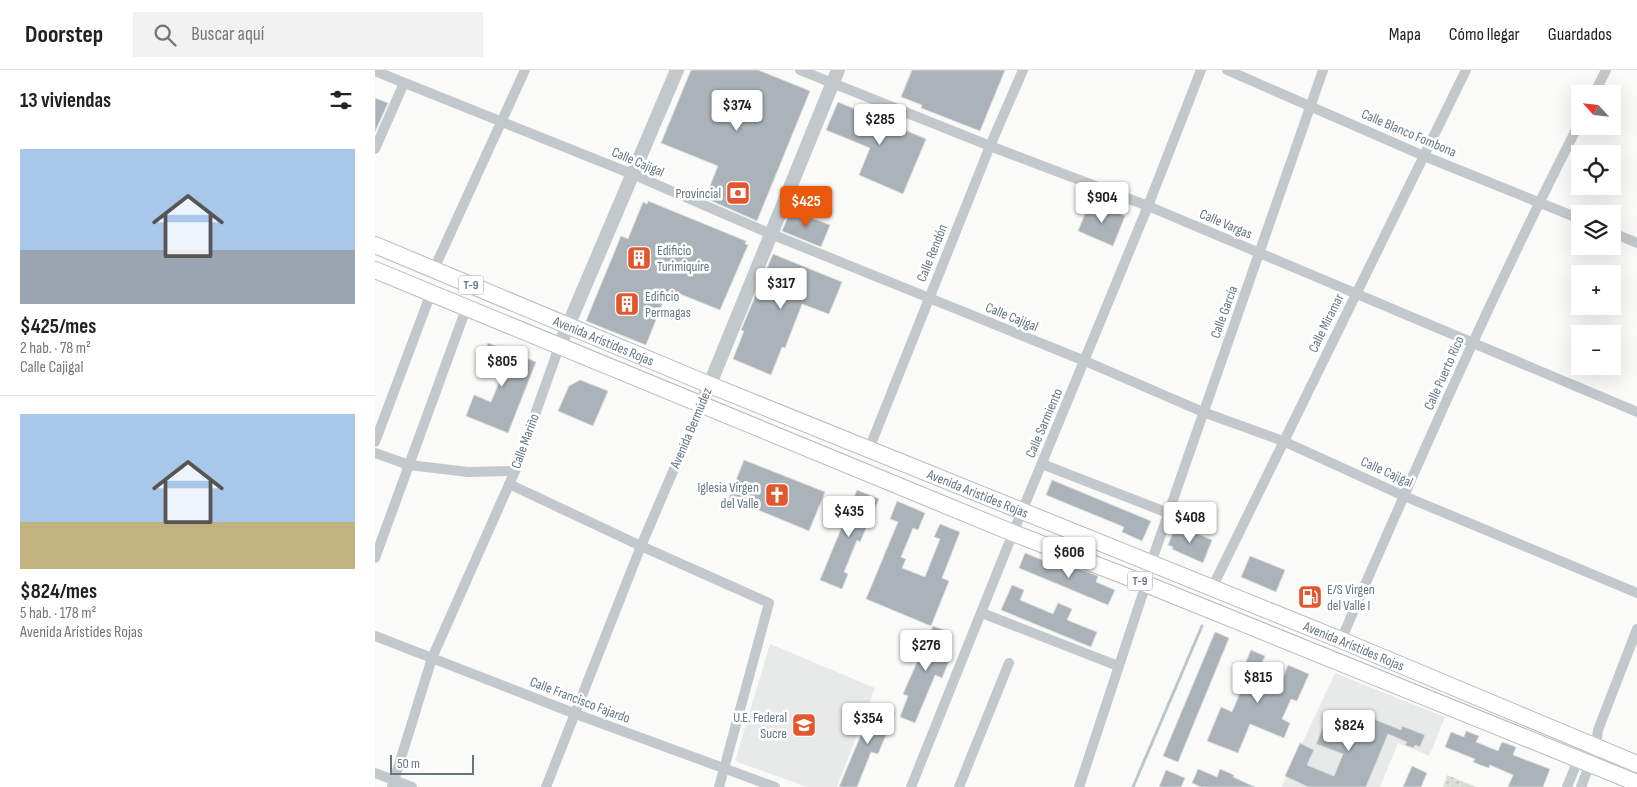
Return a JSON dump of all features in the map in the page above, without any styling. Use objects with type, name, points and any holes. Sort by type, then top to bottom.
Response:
[{"type":"main road","name":"Avenida Arístides Rojas","points":[[375,245],[709,385],[1023,510],[1637,764]]},
{"type":"main road","name":"Avenida Arístides Rojas","points":[[375,270],[1013,533],[1146,584],[1637,782]]},
{"type":"street","points":[[434,269],[525,70]]},
{"type":"street","name":"Calle Mariño","points":[[393,784],[431,658],[515,471],[567,326],[677,70]]},
{"type":"street","name":"Calle Vargas","points":[[800,70],[990,146],[1148,206],[1637,412]]},
{"type":"street","name":"Avenida Bermúdez","points":[[547,787],[641,546],[701,406],[838,70]]},
{"type":"street","name":"Calle Rendón","points":[[869,449],[990,146],[1023,70]]},
{"type":"street","name":"Calle Sarmiento","points":[[911,787],[1148,206],[1201,70]]},
{"type":"street","name":"Calle Blanco Fombona","points":[[1227,70],[1311,105],[1424,156],[1571,215]]},
{"type":"street","name":"Calle García","points":[[1151,563],[1323,70]]},
{"type":"street","name":"Calle Miramar","points":[[1212,588],[1283,440],[1467,70]]},
{"type":"street","points":[[1599,85],[1607,70]]},
{"type":"street","name":"Calle Cajigal","points":[[375,71],[633,174],[771,234],[1085,361],[1203,412],[1283,440],[1404,496],[1637,593]]},
{"type":"street","points":[[375,149],[404,83]]},
{"type":"street","name":"Calle Puerto Rico","points":[[1341,640],[1472,342],[1573,135]]},
{"type":"street","points":[[1621,236],[1637,243]]},
{"type":"street","points":[[375,442],[431,293]]},
{"type":"street","points":[[375,558],[466,309]]},
{"type":"street","points":[[375,453],[409,465],[467,472],[515,471]]},
{"type":"street","points":[[1042,464],[1168,513]]},
{"type":"street","points":[[509,484],[641,546],[769,602],[719,787]]},
{"type":"street","points":[[1079,787],[1146,584]]},
{"type":"street","points":[[982,613],[1118,666]]},
{"type":"street","points":[[1567,787],[1584,762],[1637,629]]},
{"type":"street","name":"Calle Francisco Fajardo","points":[[375,636],[576,714],[775,787]]},
{"type":"street","points":[[959,787],[1009,664]]},
{"type":"street","points":[[1581,787],[1584,762]]},
{"type":"street","points":[[375,773],[393,784],[412,787]]},
{"type":"shaded area","name":"U.E. Federal Sucre","points":[[770,644],[875,688],[837,787],[807,787],[735,761]]},
{"type":"shaded area","points":[[1335,673],[1445,717],[1429,756],[1398,743],[1380,787],[1282,787],[1300,743],[1302,744]]},
{"type":"shaded area","points":[[1447,775],[1476,787],[1443,787]]},
{"type":"building","points":[[691,70],[758,70],[810,91],[757,221],[705,198],[718,166],[661,143]]},
{"type":"building","points":[[912,70],[1005,70],[980,131],[921,108],[922,105],[901,97]]},
{"type":"building","points":[[375,98],[388,103],[375,132]]},
{"type":"building","points":[[838,102],[926,139],[903,194],[859,175],[870,148],[826,130]]},
{"type":"building","points":[[648,201],[746,241],[745,244],[748,245],[720,310],[670,290],[668,298],[665,297],[646,345],[586,321],[621,236],[628,239],[643,202],[647,204]]},
{"type":"building","points":[[1090,202],[1125,216],[1113,246],[1078,231]]},
{"type":"building","points":[[791,210],[830,225],[821,247],[782,231]]},
{"type":"building","points":[[773,254],[842,282],[829,314],[802,304],[785,348],[782,347],[771,375],[733,359],[744,331],[741,330]]},
{"type":"building","points":[[488,343],[536,362],[508,433],[466,416],[474,395],[491,402],[501,378],[478,369]]},
{"type":"building","points":[[580,380],[608,391],[593,426],[558,411],[569,386]]},
{"type":"building","name":"Iglesia Virgen del Valle","points":[[744,460],[825,492],[809,531],[729,498]]},
{"type":"building","points":[[1052,480],[1151,521],[1142,541],[1122,532],[1124,527],[1046,495]]},
{"type":"building","points":[[857,490],[879,499],[860,542],[857,540],[844,572],[848,574],[842,589],[820,580]]},
{"type":"building","points":[[897,501],[925,513],[918,530],[913,528],[901,557],[906,559],[902,568],[925,577],[940,539],[934,537],[940,524],[960,532],[942,578],[949,581],[931,626],[866,599],[898,522],[890,519]]},
{"type":"building","points":[[1181,527],[1212,540],[1203,563],[1172,549],[1173,547],[1168,545],[1175,528],[1180,530]]},
{"type":"building","points":[[1025,553],[1072,572],[1074,567],[1098,576],[1096,582],[1115,590],[1108,605],[1019,568]]},
{"type":"building","points":[[1250,556],[1285,570],[1276,592],[1241,577]]},
{"type":"building","points":[[1012,585],[1024,590],[1020,600],[1053,614],[1058,603],[1072,609],[1067,620],[1097,632],[1091,647],[1001,610]]},
{"type":"building","points":[[933,626],[952,633],[945,651],[952,654],[942,678],[935,675],[915,723],[900,717],[908,696],[903,694]]},
{"type":"building","points":[[1215,632],[1229,638],[1178,762],[1163,756]]},
{"type":"building","points":[[1251,650],[1265,656],[1258,671],[1282,681],[1288,665],[1309,674],[1297,701],[1291,699],[1282,719],[1290,723],[1284,738],[1250,724],[1238,753],[1207,741],[1221,707],[1232,712],[1245,681],[1239,678]]},
{"type":"building","points":[[874,704],[895,713],[878,754],[871,752],[857,787],[839,787]]},
{"type":"building","points":[[1359,713],[1401,730],[1402,726],[1425,735],[1420,747],[1415,745],[1414,748],[1405,745],[1407,742],[1388,734],[1366,787],[1308,787],[1285,776],[1300,743],[1314,750],[1307,765],[1334,776],[1343,754],[1316,744],[1327,717],[1354,727]]},
{"type":"building","points":[[1466,731],[1479,736],[1476,742],[1498,751],[1502,742],[1516,747],[1513,755],[1550,769],[1543,787],[1508,787],[1513,775],[1490,765],[1489,768],[1480,765],[1473,762],[1475,759],[1445,747],[1451,732],[1464,737]]},
{"type":"building","points":[[1412,766],[1427,773],[1421,787],[1403,787]]},
{"type":"building","points":[[1198,769],[1217,777],[1220,769],[1255,787],[1201,787],[1192,783]]},
{"type":"building","points":[[1166,770],[1185,778],[1181,787],[1159,787]]},
{"type":"waterway","points":[[1133,787],[1202,626]]},
{"type":"place","name":"Provincial","points":[[738,193]]},
{"type":"place","name":"Edificio Turimiquire","points":[[639,258]]},
{"type":"place","name":"Edificio Permagas","points":[[627,304]]},
{"type":"place","name":"Iglesia Virgen del Valle","points":[[777,495]]},
{"type":"place","name":"E/S Virgen del Valle I","points":[[1310,597]]},
{"type":"place","name":"U.E. Federal Sucre","points":[[804,725]]}]
